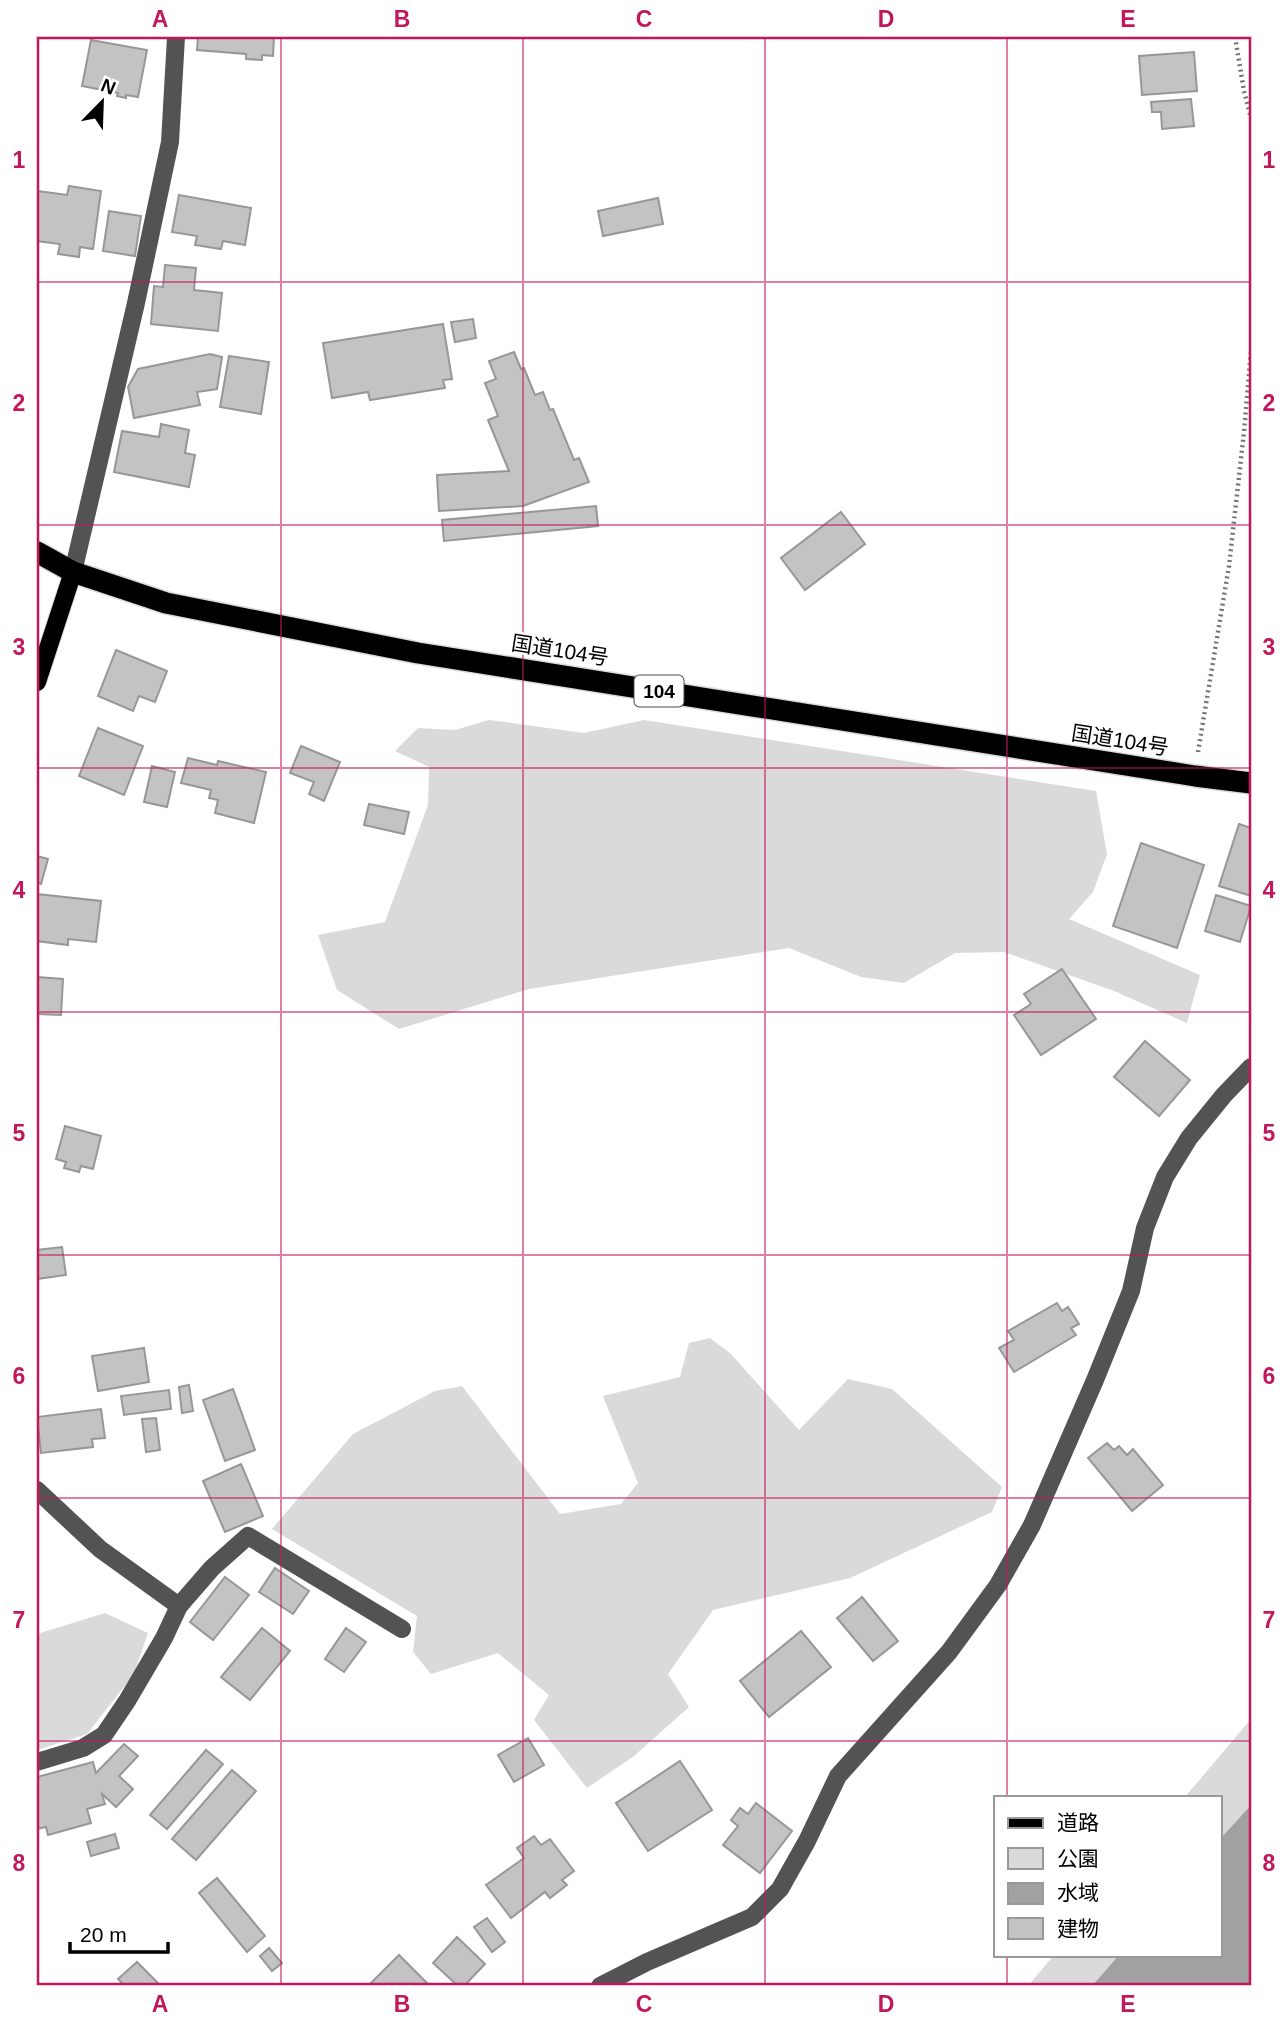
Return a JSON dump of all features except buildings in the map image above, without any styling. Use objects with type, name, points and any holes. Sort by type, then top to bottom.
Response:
[{"type":"highway","name":"国道104号","points":[[37,552],[74,572],[166,603],[418,653],[1251,783]]},
{"type":"main road","points":[[37,682],[74,572]]},
{"type":"street","points":[[74,572],[170,142],[176,37]]},
{"type":"street","points":[[600,1986],[647,1962],[752,1917],[780,1889],[838,1776],[950,1652],[998,1585],[1032,1525],[1100,1367],[1131,1291],[1145,1228],[1165,1177],[1189,1138],[1224,1095],[1251,1068]]},
{"type":"street","points":[[37,1490],[100,1549],[179,1606]]},
{"type":"street","points":[[37,1762],[82,1748],[104,1735],[164,1638],[179,1606],[212,1568],[248,1536],[402,1629]]},
{"type":"path","points":[[1235,37],[1251,118]]},
{"type":"path","points":[[1195,776],[1229,566],[1251,351]]},
{"type":"green space","points":[[489,720],[584,733],[644,720],[1096,791],[1107,854],[1093,892],[1069,919],[1200,975],[1187,1023],[1114,991],[1004,952],[955,953],[904,983],[861,977],[789,948],[529,989],[399,1029],[337,990],[318,935],[385,922],[428,805],[429,767],[395,751],[418,728],[455,730]]},
{"type":"green space","points":[[710,1338],[731,1354],[799,1430],[848,1379],[892,1389],[1002,1487],[992,1512],[850,1578],[713,1610],[668,1674],[689,1707],[634,1756],[587,1788],[534,1720],[549,1695],[498,1653],[431,1674],[413,1652],[417,1616],[272,1529],[353,1434],[435,1391],[462,1386],[560,1514],[621,1504],[638,1483],[603,1396],[680,1377],[689,1343]]},
{"type":"green space","points":[[105,1613],[148,1633],[134,1674],[87,1734],[37,1750],[37,1634]]},
{"type":"green space","points":[[1251,1719],[1251,1805],[1222,1837],[1222,1796],[1186,1796]]},
{"type":"green space","points":[[1053,1956],[1118,1956],[1092,1986],[1028,1986]]},
{"type":"water","points":[[1251,1805],[1251,1986],[1092,1986],[1118,1956],[1222,1956],[1222,1837]]}]
